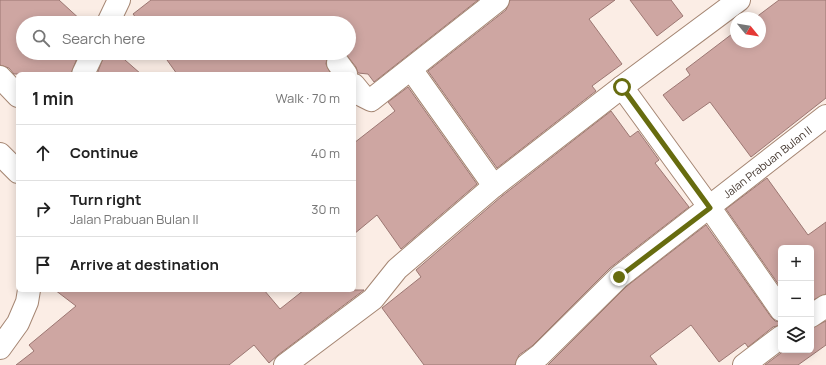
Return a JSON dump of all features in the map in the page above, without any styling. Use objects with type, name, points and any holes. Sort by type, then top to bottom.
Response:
[{"type":"street","points":[[111,16],[119,0]]},
{"type":"street","points":[[356,87],[363,96],[371,100],[498,0]]},
{"type":"street","points":[[285,365],[374,299],[397,269],[494,186],[622,87],[739,0]]},
{"type":"street","points":[[84,72],[90,60]]},
{"type":"street","points":[[411,69],[494,186]]},
{"type":"street","points":[[0,78],[16,94]]},
{"type":"street","points":[[622,87],[710,208],[778,306]]},
{"type":"street","name":"Jalan Prabuan Bulan II","points":[[527,365],[540,356],[619,277],[710,208],[826,116]]},
{"type":"street","points":[[0,154],[16,170]]},
{"type":"street","points":[[0,348],[18,323],[28,292]]},
{"type":"street","points":[[814,314],[826,306]]},
{"type":"street","points":[[744,365],[778,339]]},
{"type":"building","points":[[0,0],[59,0],[76,16],[16,16],[16,60],[76,60],[72,72],[16,72],[16,74],[14,74],[9,68],[0,65]]},
{"type":"building","points":[[151,0],[478,0],[374,82],[368,74],[358,73],[356,67],[350,60],[356,60],[356,16],[135,16],[133,14]]},
{"type":"building","points":[[510,0],[615,0],[589,19],[622,64],[592,86],[596,91],[497,168],[428,71],[506,10]]},
{"type":"building","points":[[630,0],[671,0],[683,16],[657,36]]},
{"type":"building","points":[[779,0],[826,0],[826,98],[751,157],[710,102],[683,121],[663,95],[690,75],[686,69],[730,36],[730,48],[766,48],[766,12],[763,12]]},
{"type":"building","points":[[102,60],[125,60],[139,72],[98,72]]},
{"type":"building","points":[[167,60],[327,60],[326,64],[330,72],[176,72]]},
{"type":"building","points":[[408,87],[477,184],[401,249],[377,215],[356,232],[356,141],[395,111],[388,102]]},
{"type":"building","points":[[611,111],[630,137],[638,131],[659,160],[655,163],[689,207],[610,268],[532,346],[519,355],[515,365],[424,365],[382,308],[421,277],[416,270],[502,196]]},
{"type":"building","points":[[767,178],[808,235],[826,222],[826,294],[814,300],[814,245],[778,245],[778,284],[726,209]]},
{"type":"building","points":[[706,225],[771,317],[775,321],[778,322],[778,326],[773,327],[748,347],[745,343],[719,362],[691,325],[650,356],[657,365],[548,365],[627,286]]},
{"type":"building","points":[[356,290],[364,290],[269,363],[254,345],[229,365],[16,365],[34,351],[29,345],[76,306],[58,292],[266,292],[280,309],[301,292],[356,292]]},
{"type":"building","points":[[826,321],[826,345],[798,365],[765,365],[781,353],[814,353],[814,327]]},
{"type":"route","points":[[619,277],[710,208],[622,87]]}]
